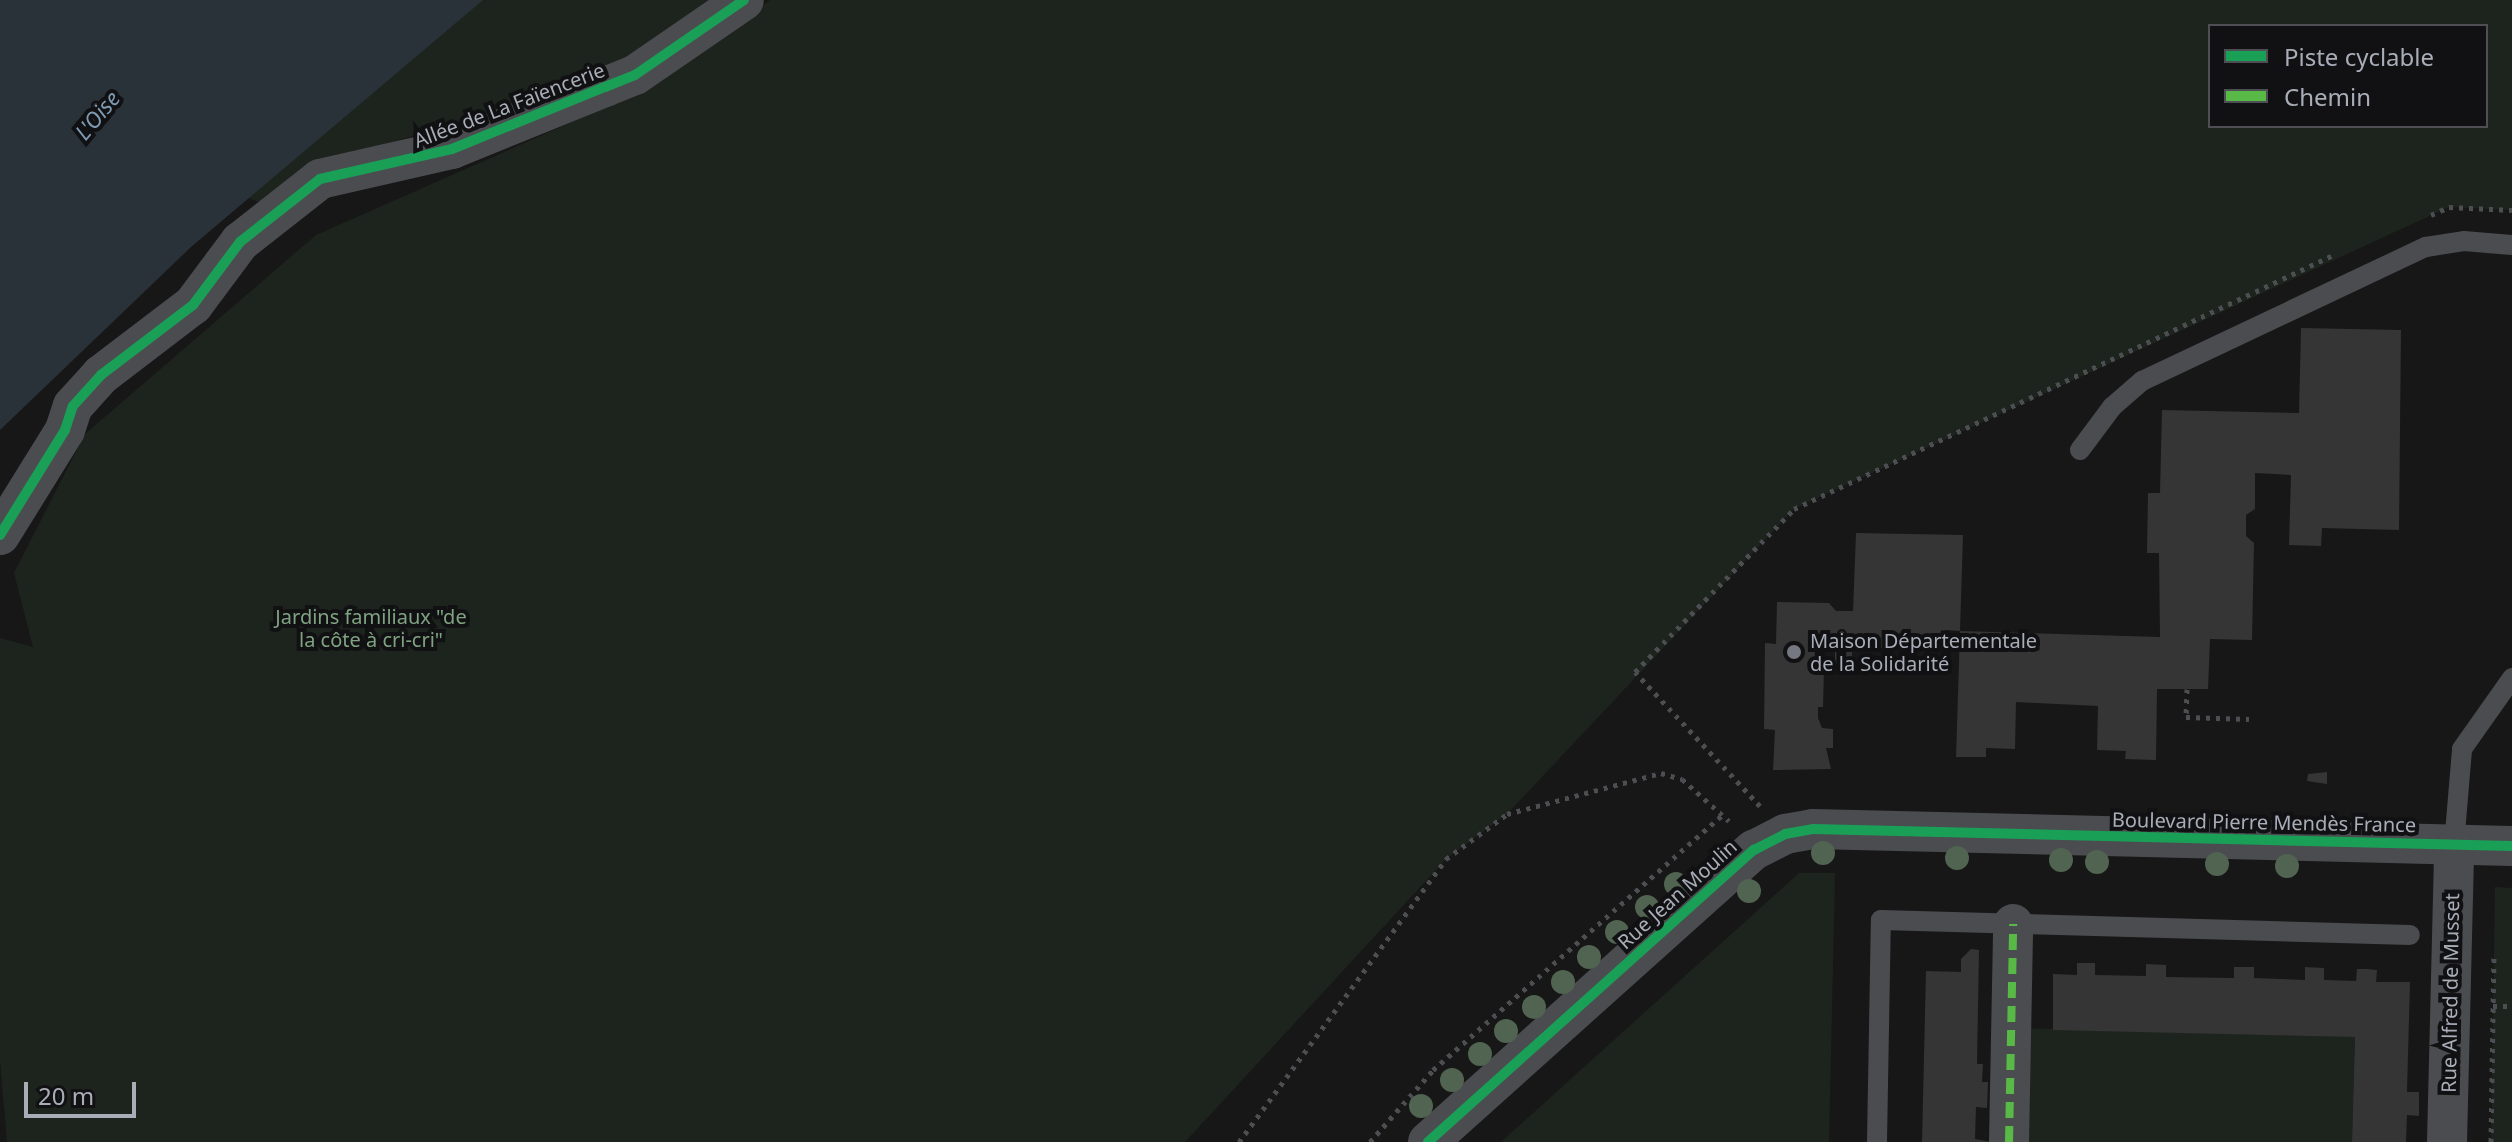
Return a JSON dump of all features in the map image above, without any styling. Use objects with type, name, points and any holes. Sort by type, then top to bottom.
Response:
[{"type":"street","name":"Allée de La Faïencerie","points":[[0,535],[65,430],[73,406],[101,375],[193,305],[240,242],[320,179],[452,149],[635,75],[744,0]]},
{"type":"street","name":"Boulevard Pierre Mendès France","points":[[1769,842],[1813,829],[2512,846]]},
{"type":"street","name":"Rue Jean Moulin","points":[[1428,1142],[1769,842]]},
{"type":"street","name":"Rue Alfred de Musset","points":[[2447,1142],[2454,845]]},
{"type":"street","points":[[2009,1142],[2013,924]]},
{"type":"lane","points":[[2080,450],[2112,407],[2142,381],[2426,247],[2464,241],[2512,245]]},
{"type":"lane","points":[[2454,845],[2462,749],[2512,678]]},
{"type":"lane","points":[[1877,1142],[1881,920],[2410,935]]},
{"type":"path","points":[[2420,219],[2449,207],[2512,210]]},
{"type":"path","points":[[1769,842],[1635,672],[1794,509],[2346,250]]},
{"type":"path","points":[[2187,689],[2186,717],[2249,719]]},
{"type":"path","points":[[1239,1142],[1446,859],[1507,814],[1661,773],[1682,779],[1723,814],[1769,842]]},
{"type":"path","points":[[1370,1142],[1433,1070],[1723,814]]},
{"type":"path","points":[[2491,1142],[2494,947]]},
{"type":"path","points":[[2493,1006],[2512,1006]]},
{"type":"green space","points":[[444,0],[738,0],[695,36],[525,101],[354,154],[266,204],[239,195]]},
{"type":"green space","name":"Jardins familiaux \"de la côte à cri-cri\"","points":[[770,0],[2512,0],[2512,210],[2449,207],[1794,509],[1507,814],[1446,859],[1185,1142],[7,1142],[0,1060],[0,638],[33,647],[14,573],[85,434],[316,235],[656,85]]},
{"type":"green space","points":[[1799,873],[1835,873],[1829,1142],[1501,1142]]},
{"type":"green space","points":[[2495,887],[2512,888],[2512,1142],[2491,1142]]},
{"type":"green space","points":[[2011,1028],[2355,1037],[2352,1142],[2009,1142]]},
{"type":"water","name":"L'Oise","points":[[0,0],[483,0],[191,247],[0,430]]},
{"type":"building","points":[[2301,328],[2401,330],[2399,530],[2322,528],[2321,546],[2289,545],[2291,475],[2255,473],[2255,509],[2246,515],[2246,536],[2254,543],[2252,640],[2210,639],[2208,689],[2157,689],[2156,760],[2125,759],[2126,751],[2097,750],[2098,706],[2016,702],[2015,749],[1986,748],[1986,757],[1956,757],[1960,631],[2160,637],[2159,553],[2147,553],[2148,493],[2160,493],[2162,410],[2299,413]]},
{"type":"building","name":"Maison Départementale de la Solidarité","points":[[1856,533],[1963,535],[1960,631],[1945,630],[1944,650],[1852,647],[1852,664],[1835,664],[1835,647],[1824,647],[1818,656],[1818,669],[1824,669],[1823,707],[1818,707],[1818,718],[1822,728],[1833,729],[1833,748],[1826,748],[1831,769],[1773,770],[1775,730],[1764,729],[1765,643],[1776,644],[1777,602],[1829,603],[1836,611],[1853,611]]},
{"type":"building","points":[[2327,772],[2327,784],[2307,781],[2308,774]]},
{"type":"building","points":[[1971,949],[1979,950],[1977,1064],[1983,1064],[1982,1082],[1988,1082],[1987,1108],[1976,1107],[1975,1139],[1991,1142],[1922,1142],[1926,971],[1961,972],[1961,959]]},
{"type":"building","points":[[2077,963],[2095,963],[2095,975],[2146,976],[2146,964],[2166,965],[2166,977],[2234,978],[2234,967],[2254,967],[2254,978],[2305,980],[2305,967],[2324,968],[2324,980],[2356,981],[2357,969],[2367,969],[2377,970],[2376,982],[2410,982],[2407,1092],[2419,1092],[2419,1116],[2407,1115],[2406,1142],[2352,1142],[2355,1037],[2053,1030],[2053,974],[2077,975]]},
{"type":"marked path","points":[[2009,1142],[2013,924]]},
{"type":"cycle path","points":[[0,535],[65,430],[73,406],[101,375],[193,305],[240,242],[320,179],[452,149],[635,75],[744,0]]},
{"type":"cycle path","points":[[1428,1142],[1754,850],[1785,834],[1813,829],[2512,846]]},
{"type":"place","name":"Maison Départementale de la Solidarité","points":[[1794,652]]}]
